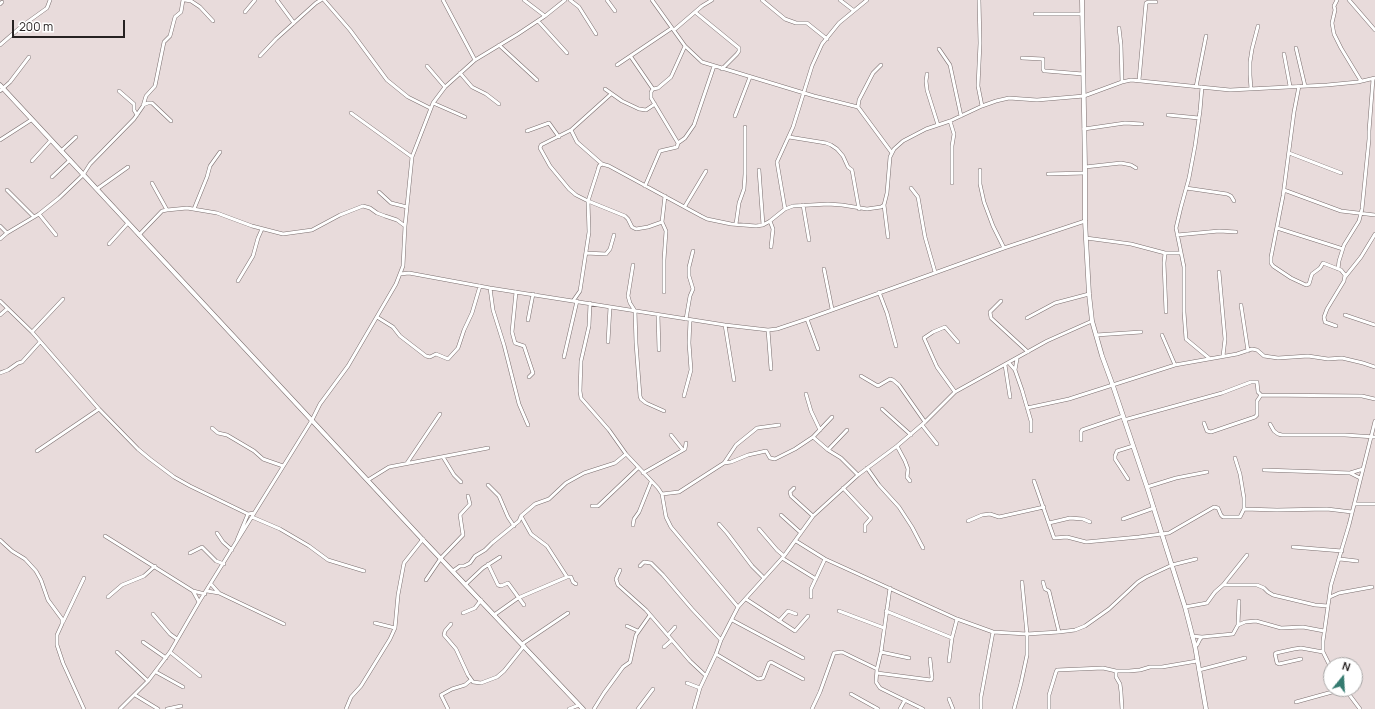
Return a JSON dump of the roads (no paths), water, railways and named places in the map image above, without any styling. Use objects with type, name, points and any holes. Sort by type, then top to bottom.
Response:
[{"type":"street","points":[[0,45],[22,26],[47,8],[50,0]]},
{"type":"street","points":[[0,239],[7,233],[39,214],[58,198],[83,174],[90,164],[137,115],[146,96],[155,86],[164,44],[170,35],[175,17],[181,12],[184,0],[192,2],[200,7],[213,21]]},
{"type":"street","points":[[245,12],[255,0]]},
{"type":"street","points":[[277,0],[294,23]]},
{"type":"street","points":[[260,56],[276,39],[321,0]]},
{"type":"street","points":[[324,0],[350,30],[387,80],[408,96],[430,108]]},
{"type":"street","points":[[443,0],[475,60]]},
{"type":"street","points":[[524,0],[545,16]]},
{"type":"street","points":[[120,709],[156,672],[170,652],[199,602],[312,420],[320,404],[348,366],[396,284],[403,266],[404,226],[412,157],[433,103],[444,87],[475,60],[538,21],[565,0]]},
{"type":"street","points":[[570,0],[579,7],[596,34]]},
{"type":"street","points":[[607,0],[615,11]]},
{"type":"street","points":[[652,0],[685,46],[702,62],[804,93],[858,107],[892,153]]},
{"type":"street","points":[[762,0],[785,19],[796,23],[807,23],[827,39]]},
{"type":"street","points":[[840,0],[853,10]]},
{"type":"street","points":[[785,209],[777,162],[790,137],[814,61],[822,44],[839,23],[867,0]]},
{"type":"street","points":[[979,0],[980,43],[978,86],[982,106]]},
{"type":"street","points":[[1082,0],[1085,221],[1092,321],[1102,356],[1134,446],[1185,606],[1195,646],[1206,709]]},
{"type":"street","points":[[1337,0],[1335,3],[1332,22],[1334,34],[1361,81]]},
{"type":"street","points":[[1349,0],[1375,30]]},
{"type":"street","points":[[618,66],[673,29],[710,1]]},
{"type":"street","points":[[1139,80],[1146,3],[1156,2]]},
{"type":"street","points":[[695,12],[738,48],[739,51],[737,54],[722,69]]},
{"type":"street","points":[[1035,14],[1082,14]]},
{"type":"street","points":[[538,21],[567,53]]},
{"type":"street","points":[[1251,89],[1250,62],[1258,26]]},
{"type":"street","points":[[1119,28],[1122,82]]},
{"type":"street","points":[[1196,87],[1206,36]]},
{"type":"street","points":[[499,45],[537,80]]},
{"type":"street","points":[[653,89],[658,88],[671,77],[685,46]]},
{"type":"street","points":[[1296,48],[1305,86]]},
{"type":"street","points":[[939,49],[950,65],[961,116]]},
{"type":"street","points":[[1284,54],[1290,86]]},
{"type":"street","points":[[28,57],[10,82],[1,88],[583,709]]},
{"type":"street","points":[[630,57],[653,89]]},
{"type":"street","points":[[1022,58],[1043,59],[1044,71],[1083,74]]},
{"type":"street","points":[[858,107],[859,100],[873,73],[881,64]]},
{"type":"street","points":[[427,66],[444,87]]},
{"type":"street","points":[[645,186],[660,151],[677,147],[678,143],[686,138],[694,125],[714,66]]},
{"type":"street","points":[[460,73],[472,87],[486,94],[499,104]]},
{"type":"street","points":[[927,74],[926,86],[938,125]]},
{"type":"street","points":[[735,116],[750,77]]},
{"type":"street","points":[[888,238],[884,205],[887,193],[888,170],[892,153],[902,141],[926,129],[950,121],[982,106],[1009,98],[1037,100],[1084,96],[1122,82],[1139,80],[1230,90],[1305,86],[1374,79],[1369,131],[1371,139],[1361,213],[1359,221],[1343,249],[1338,268]]},
{"type":"street","points":[[1299,86],[1294,112],[1290,153],[1271,263],[1290,278],[1306,285],[1309,284],[1312,274],[1320,268],[1323,263],[1338,268],[1344,273],[1345,277]]},
{"type":"street","points":[[1202,87],[1195,146],[1186,188],[1176,223],[1180,253],[1184,267],[1184,312],[1186,340],[1210,358]]},
{"type":"street","points":[[605,89],[622,101],[639,109],[646,110],[655,104]]},
{"type":"street","points":[[653,89],[651,96],[678,143]]},
{"type":"street","points":[[119,92],[134,104],[134,110],[137,115]]},
{"type":"street","points":[[611,94],[571,130],[541,145],[540,148],[550,166],[576,195],[625,216],[632,227],[636,229],[662,222]]},
{"type":"street","points":[[143,105],[148,103],[152,104],[171,121]]},
{"type":"street","points":[[433,103],[465,117]]},
{"type":"street","points":[[351,113],[412,157]]},
{"type":"street","points":[[1168,115],[1199,118]]},
{"type":"street","points":[[0,140],[31,120]]},
{"type":"street","points":[[950,121],[954,134],[952,146],[952,183]]},
{"type":"street","points":[[527,131],[549,123],[559,137]]},
{"type":"street","points":[[1084,129],[1125,123],[1142,124]]},
{"type":"street","points":[[736,224],[738,207],[744,189],[745,127]]},
{"type":"street","points":[[571,130],[577,142],[602,164],[609,166],[707,219],[756,226],[763,225],[770,221],[785,209],[802,205],[842,205],[859,208],[871,208],[884,205]]},
{"type":"street","points":[[61,151],[76,137]]},
{"type":"street","points":[[790,137],[831,144],[843,156],[848,167],[852,170],[859,208]]},
{"type":"street","points":[[32,161],[50,140]]},
{"type":"street","points":[[194,209],[210,166],[220,152]]},
{"type":"street","points":[[1290,153],[1341,173]]},
{"type":"street","points":[[52,177],[70,160]]},
{"type":"street","points":[[1085,168],[1120,163],[1127,163],[1136,168]]},
{"type":"street","points":[[564,357],[575,301],[580,291],[586,253],[590,226],[588,201],[599,166],[602,164]]},
{"type":"street","points":[[97,189],[128,167]]},
{"type":"street","points":[[759,170],[763,225]]},
{"type":"street","points":[[980,170],[980,184],[984,202],[993,226],[1004,248]]},
{"type":"street","points":[[685,206],[706,171]]},
{"type":"street","points":[[1048,174],[1085,173]]},
{"type":"street","points":[[152,183],[167,210]]},
{"type":"street","points":[[912,188],[918,197],[925,237],[935,272]]},
{"type":"street","points":[[1186,188],[1227,194],[1234,200]]},
{"type":"street","points":[[7,190],[34,217]]},
{"type":"street","points":[[1284,190],[1340,211],[1375,215]]},
{"type":"street","points":[[379,192],[392,203],[407,207]]},
{"type":"street","points":[[664,292],[666,231],[662,222],[665,196]]},
{"type":"street","points":[[802,205],[809,240]]},
{"type":"street","points":[[139,235],[160,214],[167,210],[194,209],[217,213],[262,229],[283,234],[308,231],[321,226],[340,215],[363,206],[370,208],[381,215],[397,220],[404,226]]},
{"type":"street","points":[[39,214],[56,235]]},
{"type":"street","points":[[397,220],[406,217]]},
{"type":"street","points":[[770,221],[773,229],[771,247]]},
{"type":"street","points":[[400,274],[409,273],[490,288],[688,320],[768,330],[777,329],[807,319],[935,272],[1085,221]]},
{"type":"street","points":[[109,244],[128,224]]},
{"type":"street","points":[[0,226],[7,233]]},
{"type":"street","points":[[1277,228],[1343,249]]},
{"type":"street","points":[[238,281],[253,256],[262,229]]},
{"type":"street","points":[[1177,235],[1219,231],[1236,232]]},
{"type":"street","points":[[1336,326],[1325,322],[1324,317],[1327,309],[1345,277],[1361,257],[1375,234]]},
{"type":"street","points":[[586,253],[606,254],[610,249],[614,235]]},
{"type":"street","points":[[1086,238],[1131,244],[1165,253],[1180,253]]},
{"type":"street","points":[[684,396],[691,370],[688,320],[690,296],[693,289],[689,276],[689,267],[693,252]]},
{"type":"street","points":[[1165,253],[1166,312]]},
{"type":"street","points":[[633,265],[628,296],[635,311],[636,343],[641,398],[646,403],[664,411]]},
{"type":"street","points":[[403,266],[409,273]]},
{"type":"street","points":[[824,269],[832,309]]},
{"type":"street","points":[[1219,272],[1226,339],[1224,356]]},
{"type":"street","points":[[377,316],[426,356],[430,357],[436,354],[448,359],[458,348],[472,313],[480,286]]},
{"type":"street","points":[[490,288],[493,310],[504,345],[519,404],[528,425]]},
{"type":"street","points":[[580,291],[583,302]]},
{"type":"street","points":[[516,292],[512,332],[515,342],[524,346],[533,373],[529,377]]},
{"type":"street","points":[[879,292],[887,313],[896,346]]},
{"type":"street","points":[[528,320],[534,294]]},
{"type":"street","points":[[1026,318],[1055,303],[1089,294]]},
{"type":"street","points":[[32,332],[63,299]]},
{"type":"street","points":[[0,301],[32,332],[99,409],[138,449],[174,477],[280,529],[309,546],[328,560],[364,571]]},
{"type":"street","points":[[1001,301],[990,312],[991,318],[1028,352]]},
{"type":"street","points":[[590,303],[589,326],[581,361],[580,394],[583,400],[609,430],[626,454],[658,488],[662,494],[666,517],[671,527],[738,607]]},
{"type":"street","points":[[1241,305],[1248,351]]},
{"type":"street","points":[[608,342],[610,307]]},
{"type":"street","points":[[0,315],[8,309]]},
{"type":"street","points":[[658,315],[659,350]]},
{"type":"street","points":[[1345,315],[1375,324]]},
{"type":"street","points":[[807,319],[818,349]]},
{"type":"street","points":[[694,709],[705,675],[738,607],[783,557],[813,516],[858,475],[911,435],[955,392],[1028,352],[1092,321]]},
{"type":"street","points":[[726,325],[734,380]]},
{"type":"street","points":[[955,392],[937,367],[924,338],[945,327],[958,342]]},
{"type":"street","points":[[768,330],[771,369]]},
{"type":"street","points":[[1096,335],[1140,332]]},
{"type":"street","points":[[1162,335],[1175,365]]},
{"type":"street","points":[[0,373],[22,362],[40,342]]},
{"type":"street","points":[[1027,408],[1069,399],[1175,365],[1237,354],[1255,349],[1264,356],[1278,358],[1308,356],[1328,359],[1342,358],[1375,367]]},
{"type":"street","points":[[1015,370],[1017,359]]},
{"type":"street","points":[[1009,363],[1015,370],[1031,421],[1031,431]]},
{"type":"street","points":[[1005,365],[1010,397]]},
{"type":"street","points":[[861,376],[878,386],[890,379],[897,382],[925,422]]},
{"type":"street","points":[[1081,440],[1082,430],[1222,393],[1250,382],[1257,382],[1258,392],[1261,395]]},
{"type":"street","points":[[806,394],[811,411],[820,430]]},
{"type":"street","points":[[1261,395],[1362,396],[1375,399]]},
{"type":"street","points":[[1204,424],[1207,431],[1210,432],[1255,417],[1257,415],[1257,401],[1261,395]]},
{"type":"street","points":[[37,451],[99,409]]},
{"type":"street","points":[[882,409],[911,435]]},
{"type":"street","points":[[407,462],[440,414]]},
{"type":"street","points":[[662,494],[673,493],[685,489],[724,463],[766,451],[770,458],[775,459],[813,438],[832,417]]},
{"type":"street","points":[[1326,657],[1323,652],[1324,631],[1331,586],[1340,559],[1375,421]]},
{"type":"street","points":[[1270,424],[1274,431],[1282,435],[1338,435],[1375,437]]},
{"type":"street","points":[[724,463],[736,445],[757,428],[778,425]]},
{"type":"street","points":[[922,425],[937,444]]},
{"type":"street","points":[[212,428],[254,451],[263,459],[284,466]]},
{"type":"street","points":[[828,450],[847,430]]},
{"type":"street","points":[[671,435],[683,450]]},
{"type":"street","points":[[813,438],[828,450],[842,458],[858,475]]},
{"type":"street","points":[[643,473],[685,449],[686,443]]},
{"type":"street","points":[[897,446],[908,469],[907,477],[910,482]]},
{"type":"street","points":[[1128,479],[1115,459],[1115,456],[1117,452],[1134,446]]},
{"type":"street","points":[[368,480],[389,466],[488,448]]},
{"type":"street","points":[[453,571],[460,566],[468,565],[475,556],[485,550],[514,526],[519,521],[521,516],[535,504],[549,499],[566,483],[584,473],[615,463],[626,454]]},
{"type":"street","points":[[443,457],[454,475],[461,482]]},
{"type":"street","points":[[1034,481],[1054,538],[1067,537],[1083,542],[1161,534],[1169,533],[1214,507],[1218,508],[1221,515],[1226,518],[1240,517],[1244,509],[1242,480],[1235,458]]},
{"type":"street","points":[[592,506],[598,506],[638,468]]},
{"type":"street","points":[[867,468],[879,485],[899,507],[923,548]]},
{"type":"street","points":[[1264,470],[1350,473],[1363,469]]},
{"type":"street","points":[[1147,487],[1176,478],[1208,472]]},
{"type":"street","points":[[1350,473],[1360,478]]},
{"type":"street","points":[[633,526],[634,519],[639,512],[651,482]]},
{"type":"street","points":[[488,485],[499,496],[508,517],[514,526]]},
{"type":"street","points":[[794,488],[790,492],[791,496],[813,516]]},
{"type":"street","points":[[843,488],[871,518],[865,525],[865,531]]},
{"type":"street","points":[[426,580],[441,558],[463,534],[460,515],[470,504],[468,496]]},
{"type":"street","points":[[1354,504],[1375,504]]},
{"type":"street","points":[[968,521],[982,515],[990,514],[999,517],[1044,507]]},
{"type":"street","points":[[1123,518],[1154,508]]},
{"type":"street","points":[[1244,509],[1327,509],[1352,512]]},
{"type":"street","points":[[232,551],[248,514]]},
{"type":"street","points":[[781,515],[801,534]]},
{"type":"street","points":[[521,516],[531,534],[547,546],[567,577],[571,577],[573,582],[576,584]]},
{"type":"street","points":[[1049,523],[1070,518],[1083,519],[1090,522]]},
{"type":"street","points":[[519,521],[523,520]]},
{"type":"street","points":[[718,524],[727,533],[752,566],[764,578]]},
{"type":"street","points":[[759,529],[783,557],[816,579]]},
{"type":"street","points":[[217,533],[232,551]]},
{"type":"street","points":[[105,536],[193,591],[206,593],[219,592]]},
{"type":"street","points":[[346,709],[351,697],[361,686],[390,639],[395,628],[398,595],[404,563],[423,539]]},
{"type":"street","points":[[0,540],[13,552],[25,559],[36,571],[48,600],[62,618],[63,622]]},
{"type":"street","points":[[796,541],[825,559],[957,619],[993,632],[1027,634],[1075,630],[1093,622],[1138,582],[1146,577],[1172,565],[1196,559]]},
{"type":"street","points":[[190,553],[202,547],[216,561],[224,564]]},
{"type":"street","points":[[1293,547],[1342,551]]},
{"type":"street","points":[[1185,606],[1207,603],[1247,555]]},
{"type":"street","points":[[466,584],[488,564],[500,557]]},
{"type":"street","points":[[811,597],[811,589],[825,559]]},
{"type":"street","points":[[1340,559],[1357,561]]},
{"type":"street","points":[[640,566],[644,562],[651,563],[721,640]]},
{"type":"street","points":[[488,564],[498,586],[508,583],[524,605]]},
{"type":"street","points":[[108,597],[122,585],[144,576],[155,566]]},
{"type":"street","points":[[620,570],[616,576],[616,582],[646,610],[690,661],[705,675]]},
{"type":"street","points":[[494,615],[518,598],[567,577]]},
{"type":"street","points":[[84,578],[57,633],[57,645],[63,663],[84,709]]},
{"type":"street","points":[[1014,709],[1025,662],[1027,634],[1022,582]]},
{"type":"street","points":[[1042,582],[1045,589],[1049,592],[1060,632]]},
{"type":"street","points":[[211,584],[219,592],[284,624]]},
{"type":"street","points":[[1223,585],[1257,585],[1273,594],[1315,605],[1328,606]]},
{"type":"street","points":[[1331,586],[1334,591],[1339,593]]},
{"type":"street","points":[[1330,596],[1372,587]]},
{"type":"street","points":[[890,588],[876,682],[880,688],[924,709]]},
{"type":"street","points":[[193,591],[199,602]]},
{"type":"street","points":[[746,599],[795,631],[808,616]]},
{"type":"street","points":[[463,613],[475,608],[481,600]]},
{"type":"street","points":[[1192,636],[1202,637],[1233,634],[1238,626],[1239,601]]},
{"type":"street","points":[[779,621],[788,611],[796,614]]},
{"type":"street","points":[[839,611],[884,628]]},
{"type":"street","points":[[886,611],[952,638]]},
{"type":"street","points":[[451,624],[445,631],[444,635],[456,649],[471,680],[473,682],[481,682],[497,677],[504,671],[523,645],[568,613]]},
{"type":"street","points":[[153,614],[170,634],[177,639]]},
{"type":"street","points":[[594,709],[604,693],[630,662],[638,631],[650,615]]},
{"type":"street","points":[[949,662],[952,638],[957,619]]},
{"type":"street","points":[[732,620],[803,658]]},
{"type":"street","points":[[1238,626],[1250,621],[1256,621],[1281,628],[1303,627],[1324,631]]},
{"type":"street","points":[[375,623],[395,628]]},
{"type":"street","points":[[627,626],[638,631]]},
{"type":"street","points":[[668,635],[675,627]]},
{"type":"street","points":[[981,709],[981,697],[993,632]]},
{"type":"street","points":[[1195,646],[1202,637]]},
{"type":"street","points":[[664,647],[672,640]]},
{"type":"street","points":[[143,642],[166,658]]},
{"type":"street","points":[[1301,659],[1279,664],[1277,663],[1275,654],[1302,648],[1323,652]]},
{"type":"street","points":[[117,652],[148,681]]},
{"type":"street","points":[[170,652],[200,676]]},
{"type":"street","points":[[812,709],[820,692],[834,653],[842,652],[877,671],[931,680],[930,658]]},
{"type":"street","points":[[881,652],[909,658]]},
{"type":"street","points":[[716,654],[758,679],[763,678],[769,663],[772,662],[803,679]]},
{"type":"street","points":[[1199,670],[1245,658]]},
{"type":"street","points":[[1049,709],[1049,695],[1057,670],[1103,668],[1116,671],[1140,670],[1150,667],[1162,667],[1197,660]]},
{"type":"street","points":[[1116,671],[1116,677],[1120,684],[1122,709]]},
{"type":"street","points":[[156,672],[183,688]]},
{"type":"street","points":[[448,709],[441,695],[452,689],[465,685],[471,680]]},
{"type":"street","points":[[687,683],[700,688]]},
{"type":"street","points":[[638,709],[653,689]]},
{"type":"street","points":[[851,694],[878,709]]},
{"type":"street","points":[[135,695],[158,709]]},
{"type":"street","points":[[1296,702],[1323,695]]},
{"type":"street","points":[[1350,697],[1360,709]]},
{"type":"street","points":[[949,699],[954,709]]},
{"type":"street","points":[[900,709],[905,700]]},
{"type":"street","points":[[569,709],[579,705]]},
{"type":"street","points":[[167,709],[181,706]]}]
